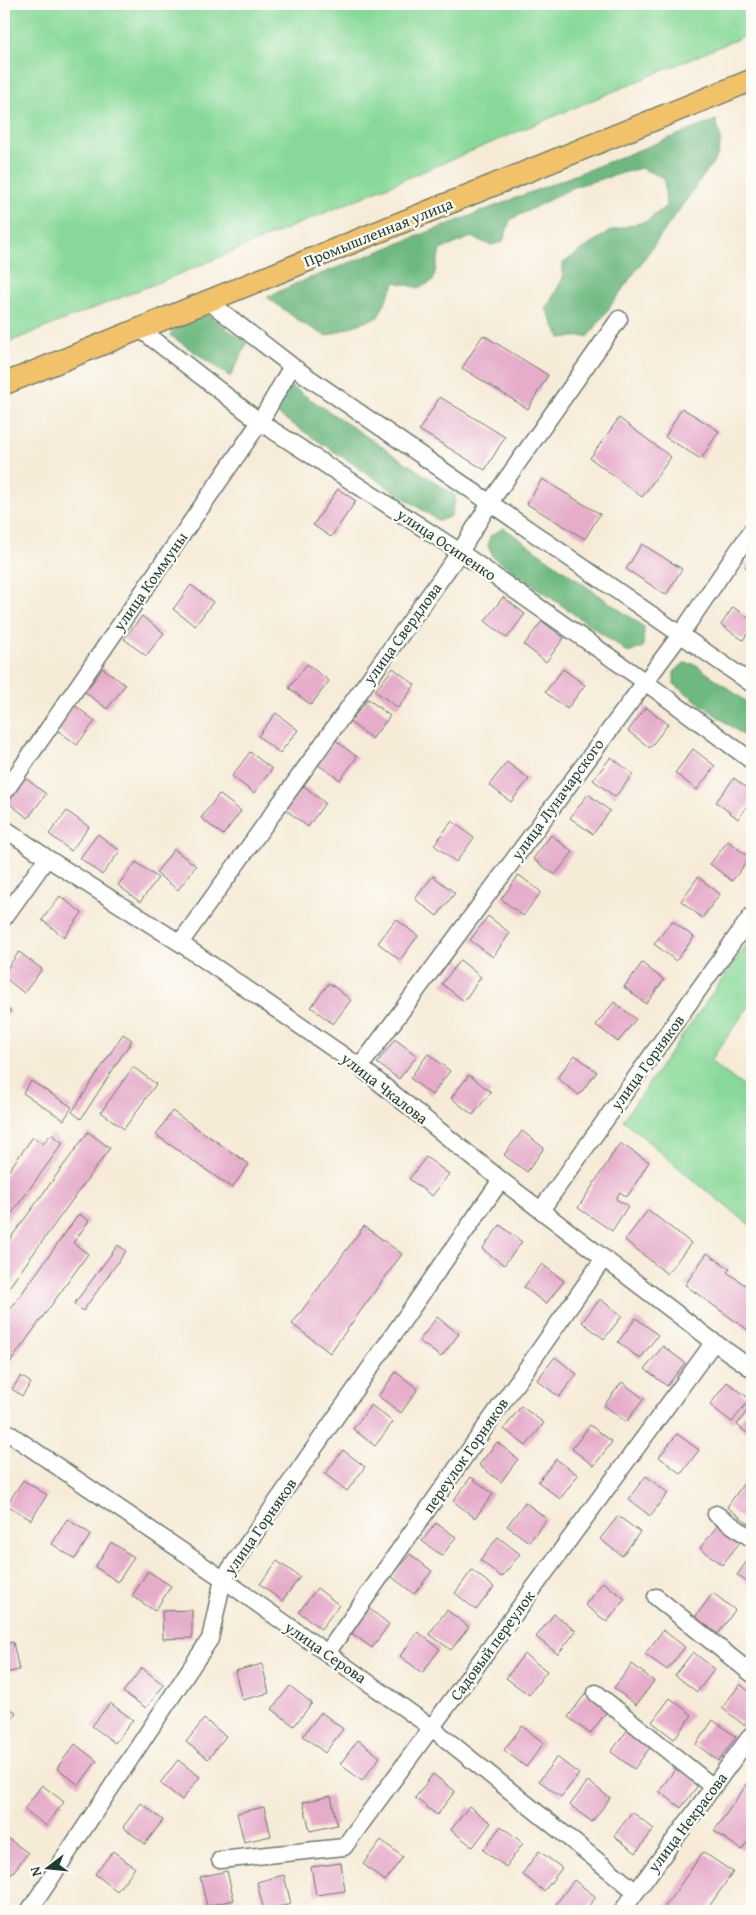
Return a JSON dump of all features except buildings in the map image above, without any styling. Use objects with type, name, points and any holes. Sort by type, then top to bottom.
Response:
[{"type":"main road","name":"Промышленная улица","points":[[4,384],[752,80]]},
{"type":"street","points":[[208,301],[292,366],[491,501],[752,684]]},
{"type":"street","name":"улица Свердлова","points":[[180,943],[460,552],[491,501],[618,318]]},
{"type":"street","name":"улица Осипенко","points":[[140,329],[260,422],[460,552],[644,681],[752,761]]},
{"type":"street","name":"улица Коммуны","points":[[4,793],[260,422],[292,366]]},
{"type":"street","name":"улица Луначарского","points":[[360,1067],[644,681],[680,635],[752,530]]},
{"type":"street","name":"улица Чкалова","points":[[4,828],[47,858],[180,943],[360,1067],[501,1180],[752,1369]]},
{"type":"street","points":[[4,918],[47,858]]},
{"type":"street","name":"улица Горняков","points":[[541,1210],[752,915]]},
{"type":"street","name":"улица Горняков","points":[[29,1911],[210,1639],[223,1579],[501,1180]]},
{"type":"street","name":"переулок Горняков","points":[[327,1653],[604,1258]]},
{"type":"street","name":"Садовый переулок","points":[[220,1860],[344,1847],[714,1342]]},
{"type":"street","name":"улица Серова","points":[[4,1430],[223,1579],[432,1728],[636,1891]]},
{"type":"street","points":[[716,1514],[752,1539]]},
{"type":"street","points":[[656,1597],[752,1674]]},
{"type":"street","points":[[596,1693],[713,1787]]},
{"type":"street","name":"улица Некрасова","points":[[622,1911],[752,1734]]},
{"type":"green space","points":[[4,4],[752,4],[752,33],[177,275],[4,344]]},
{"type":"green space","points":[[716,120],[721,140],[717,157],[589,336],[560,338],[546,309],[563,278],[563,263],[610,231],[647,221],[666,206],[664,178],[641,168],[576,186],[510,220],[503,242],[491,245],[471,237],[440,250],[433,281],[419,288],[395,282],[378,317],[326,336],[299,321],[267,297],[295,284]]},
{"type":"green space","points":[[207,315],[247,343],[230,377],[170,335],[178,324]]},
{"type":"green space","points":[[289,385],[456,496],[451,516],[439,521],[273,411]]},
{"type":"green space","points":[[504,528],[644,627],[643,647],[629,653],[493,557],[488,546],[490,536]]},
{"type":"green space","points":[[684,663],[695,664],[752,706],[752,742],[674,684],[674,672]]},
{"type":"green space","points":[[752,937],[752,1002],[710,1061],[752,1093],[752,1227],[623,1120]]}]
